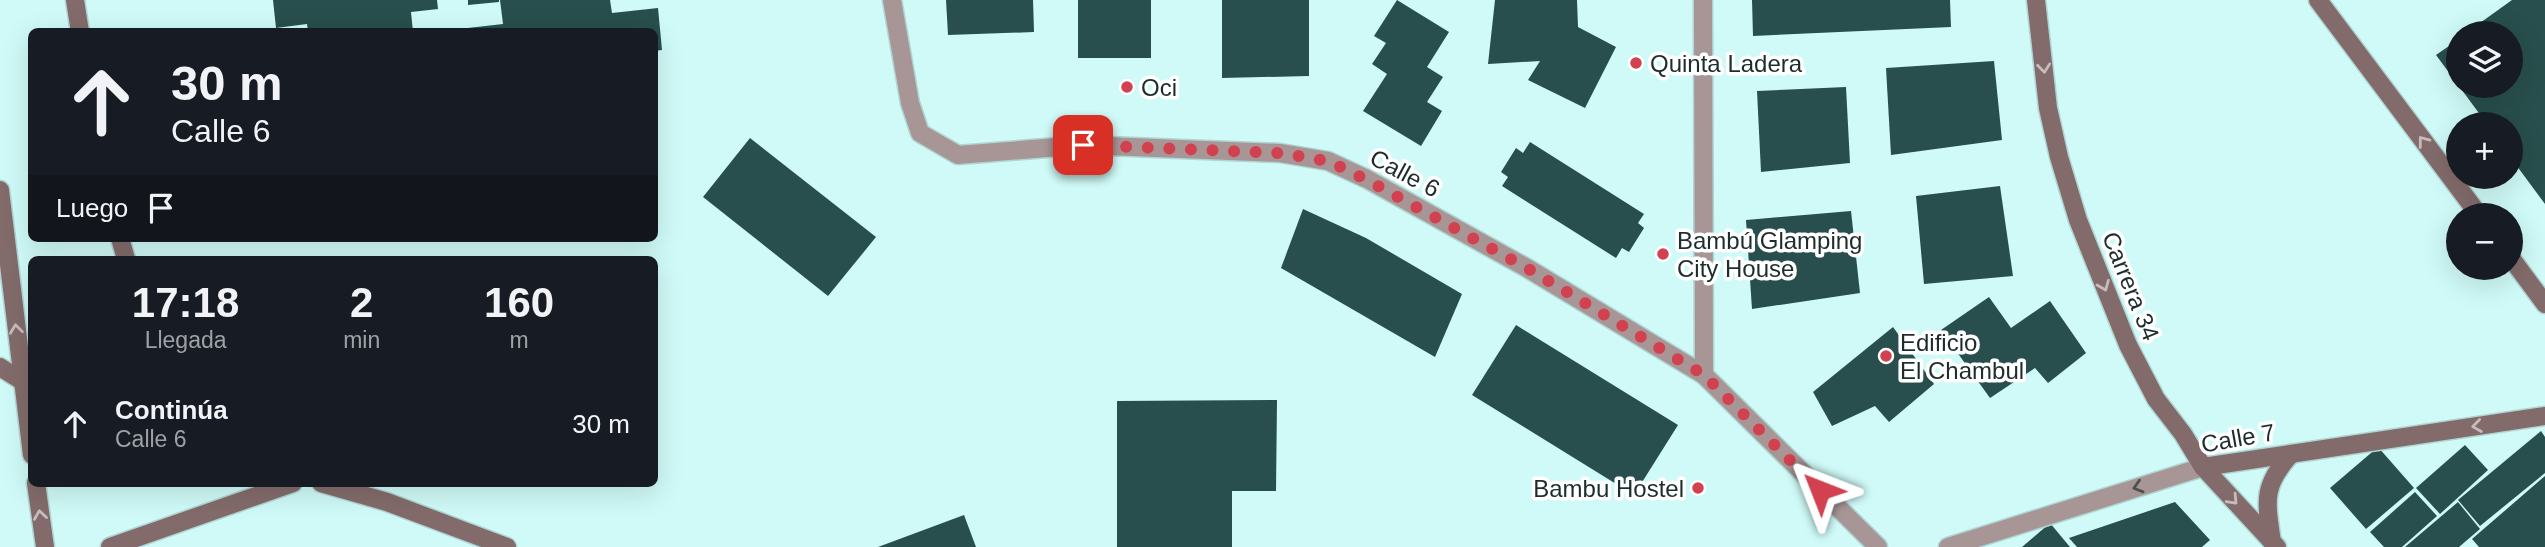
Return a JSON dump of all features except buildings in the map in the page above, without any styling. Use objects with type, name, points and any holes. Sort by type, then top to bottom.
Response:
[{"type":"street","points":[[75,0],[79,28]]},
{"type":"street","name":"Calle 6","points":[[892,0],[910,103],[919,133],[958,155],[1083,145],[1280,153],[1328,161],[1527,268],[1704,375],[1878,547]]},
{"type":"street","points":[[1703,0],[1704,375]]},
{"type":"street","name":"Carrera 34","points":[[2036,0],[2048,108],[2078,220],[2128,345],[2157,399],[2203,467],[2274,545]]},
{"type":"street","points":[[2318,0],[2470,203]]},
{"type":"street","points":[[0,191],[28,429]]},
{"type":"street","points":[[2523,274],[2545,303]]},
{"type":"street","points":[[0,367],[22,389]]},
{"type":"street","name":"Calle 7","points":[[1948,547],[2203,467],[2545,416]]},
{"type":"street","points":[[2274,545],[2267,498],[2274,472],[2291,454]]},
{"type":"street","points":[[37,487],[45,547]]},
{"type":"street","points":[[110,547],[282,487]]},
{"type":"street","points":[[335,487],[387,502],[508,547]]},
{"type":"place","name":"Quinta Ladera","points":[[1636,63]]},
{"type":"place","name":"Oci","points":[[1127,87]]},
{"type":"place","name":"Bambú Glamping City House","points":[[1663,254]]},
{"type":"place","name":"Edificio El Chambul","points":[[1886,356]]},
{"type":"place","name":"Bambu Hostel","points":[[1698,488]]},
{"type":"route","points":[[1083,145],[1280,153],[1328,161],[1527,268],[1704,375],[1820,490]]}]
